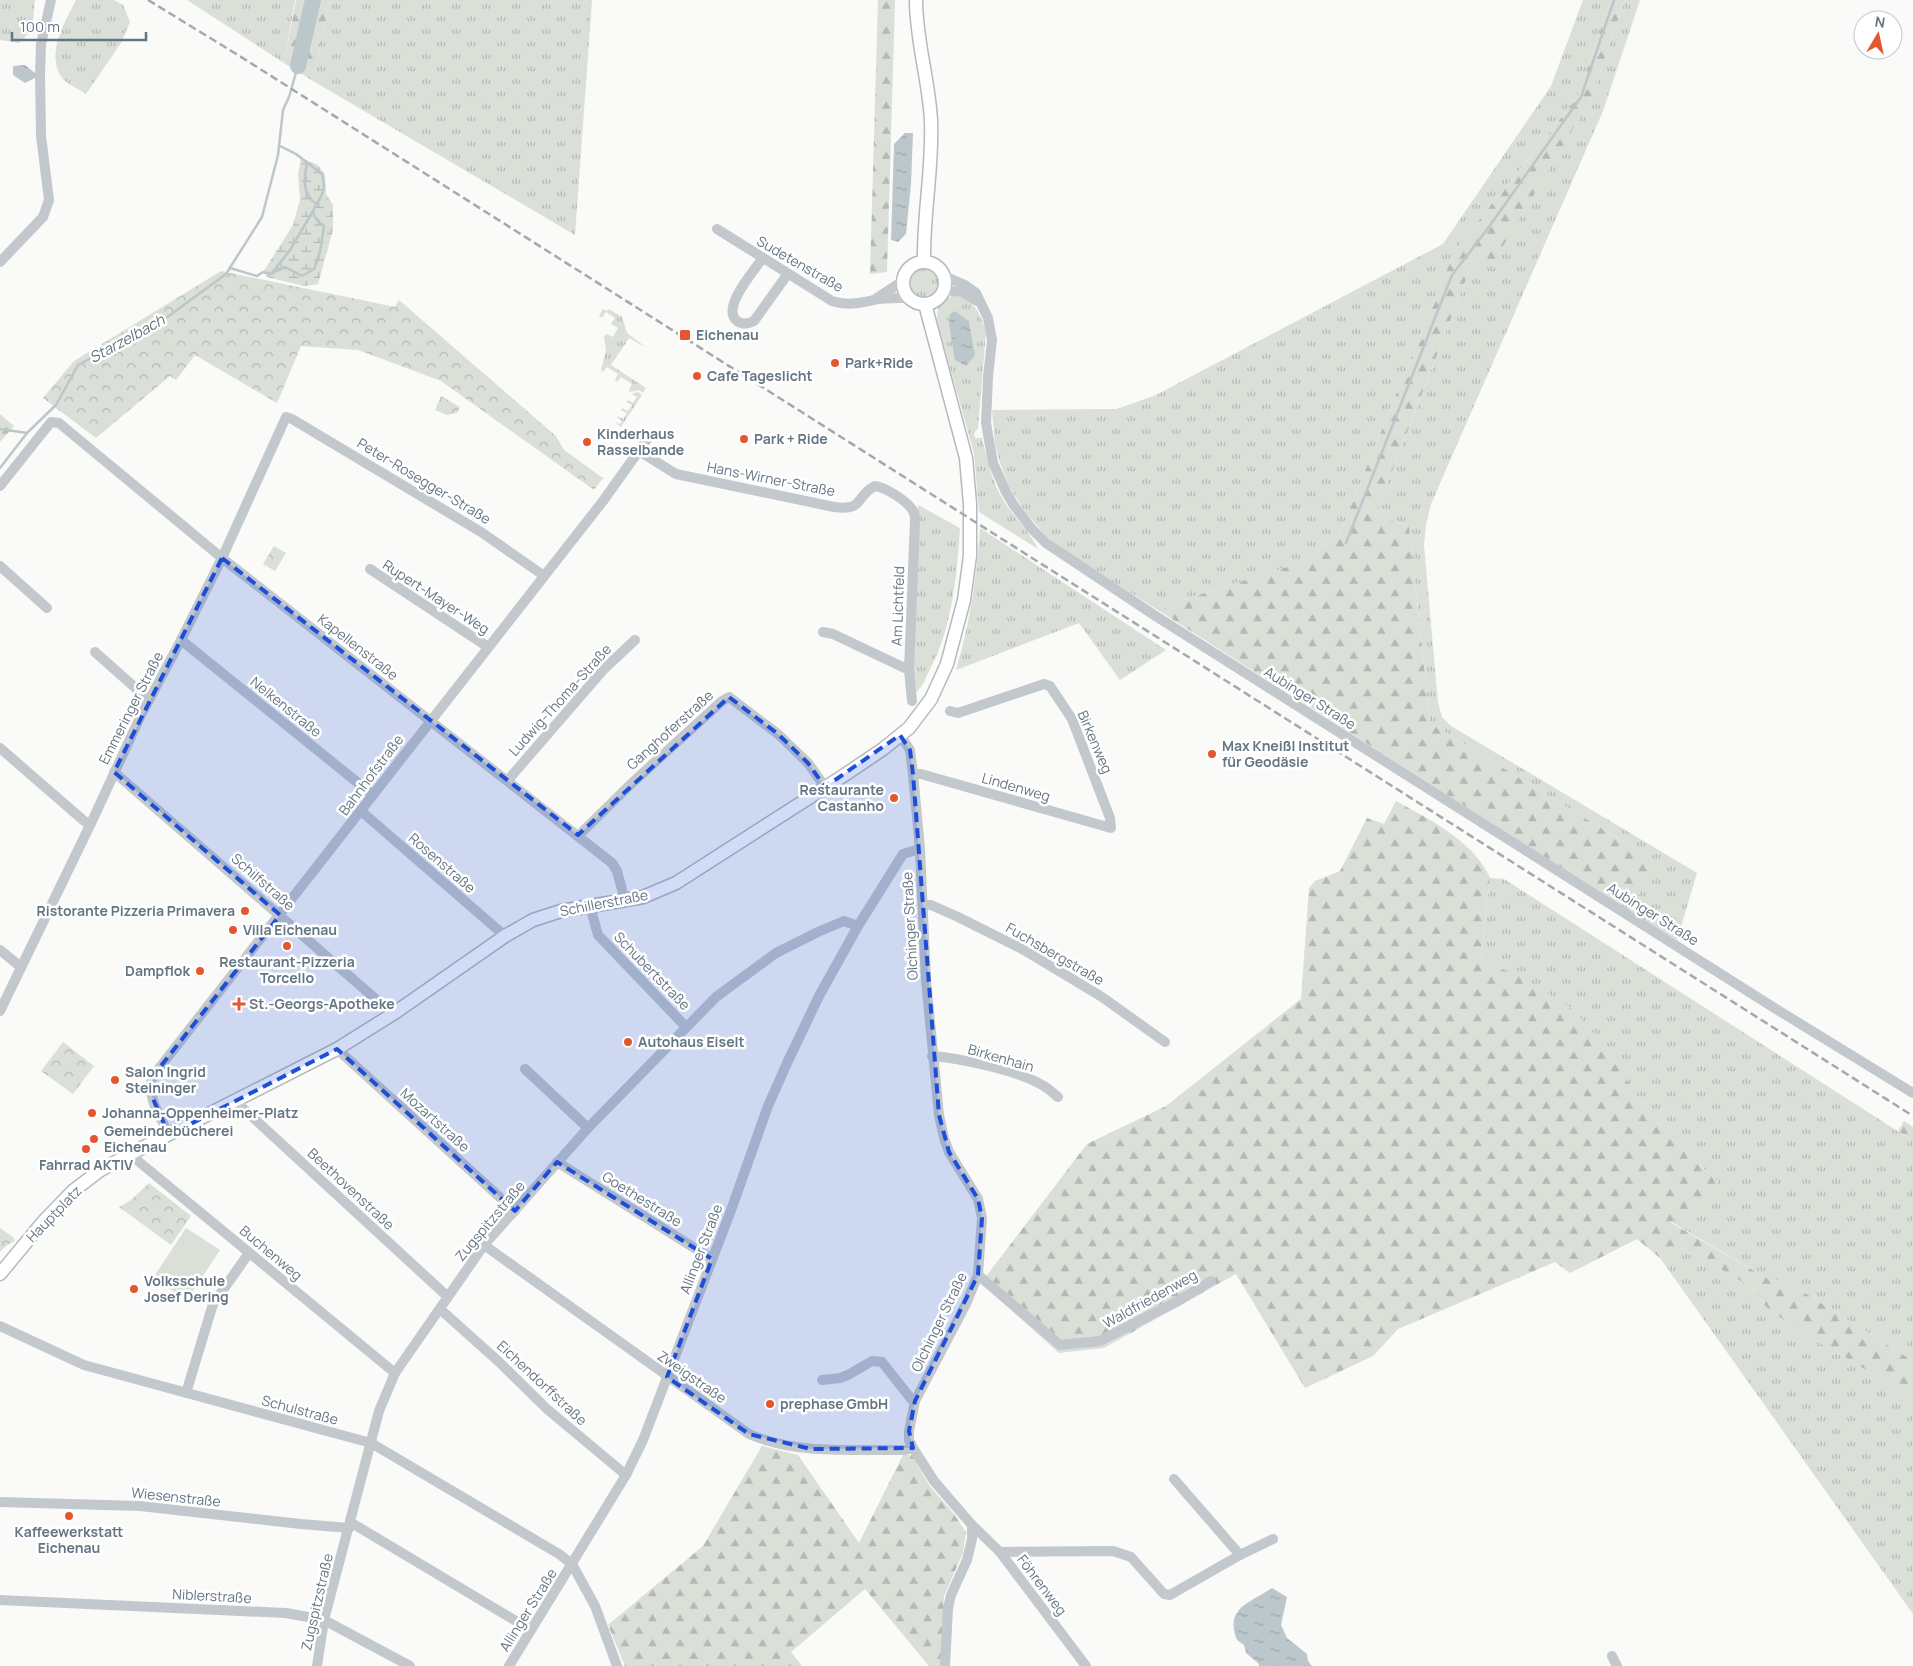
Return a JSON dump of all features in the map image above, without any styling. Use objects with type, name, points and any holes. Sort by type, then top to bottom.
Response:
[{"type":"main road","points":[[916,0],[918,31],[931,122],[924,227],[924,262]]},
{"type":"main road","points":[[924,262],[936,266],[944,276],[944,290],[939,298],[925,304],[914,301],[904,290],[903,281],[907,270],[912,265],[924,262]]},
{"type":"main road","name":"Schillerstraße","points":[[169,1135],[337,1049],[393,1014],[505,936],[533,920],[546,914],[655,893],[676,883],[883,749],[908,728],[924,710],[940,682],[964,600],[970,556],[967,466],[960,432],[930,328],[925,304]]},
{"type":"main road","name":"Hauptplatz","points":[[0,1274],[43,1222],[73,1190],[99,1171],[169,1135]]},
{"type":"street","points":[[0,262],[43,217],[49,200],[41,136],[40,74],[42,44],[51,0]]},
{"type":"street","name":"Sudetenstraße","points":[[716,229],[832,302],[848,305],[874,300],[910,298]]},
{"type":"street","points":[[762,259],[733,302],[732,311],[736,320],[745,324],[754,321],[787,275]]},
{"type":"street","name":"Aubinger Straße","points":[[944,276],[972,289],[980,299],[984,309],[992,334],[986,423],[994,464],[1013,504],[1031,528],[1046,542],[1154,615],[1776,1009],[1913,1093]]},
{"type":"street","name":"Sudetenstraße","points":[[874,300],[903,281]]},
{"type":"street","points":[[944,290],[962,292],[975,299],[984,309]]},
{"type":"street","name":"Emmeringer Straße","points":[[0,1011],[149,700],[182,640],[222,558],[286,417]]},
{"type":"street","name":"Peter-Rosegger-Straße","points":[[286,417],[301,424],[481,532],[544,575]]},
{"type":"street","name":"Kapellenstraße","points":[[0,486],[51,422],[59,423],[222,558],[612,863],[617,871],[624,900]]},
{"type":"street","name":"Bahnhofstraße","points":[[169,1135],[150,1092],[149,1084],[153,1076],[603,501],[648,438]]},
{"type":"street","name":"Hans-Wirner-Straße","points":[[639,451],[676,474],[834,507],[850,508],[875,486],[884,488],[908,504],[914,511]]},
{"type":"street","name":"Am Lichtfeld","points":[[912,701],[909,670],[914,511]]},
{"type":"street","points":[[0,566],[47,608]]},
{"type":"street","name":"Rupert-Mayer-Weg","points":[[370,569],[488,647]]},
{"type":"street","points":[[823,632],[833,634],[909,670]]},
{"type":"street","name":"Nelkenstraße","points":[[182,640],[373,795]]},
{"type":"street","name":"Ludwig-Thoma-Straße","points":[[508,780],[604,669],[635,640]]},
{"type":"street","points":[[95,652],[149,700]]},
{"type":"street","name":"Birkenweg","points":[[950,711],[958,713],[1044,684],[1050,686],[1072,719],[1110,818],[1111,828]]},
{"type":"street","name":"Ganghoferstraße","points":[[578,835],[633,782],[722,701],[729,697],[778,734],[808,763],[825,786]]},
{"type":"street","name":"Olchinger Straße","points":[[900,735],[910,750],[913,774],[920,849],[932,1056],[944,1138],[949,1152],[978,1199],[982,1218],[978,1275],[965,1306],[915,1401],[909,1430],[913,1448],[934,1481],[972,1525]]},
{"type":"street","points":[[0,748],[90,824]]},
{"type":"street","name":"Schilfstraße","points":[[114,772],[393,1014]]},
{"type":"street","name":"Lindenweg","points":[[913,774],[922,774],[1111,828]]},
{"type":"street","name":"Rosenstraße","points":[[361,811],[505,936]]},
{"type":"street","name":"Allinger Straße","points":[[509,1666],[626,1475],[646,1433],[768,1106],[819,996],[858,926],[903,854],[920,849]]},
{"type":"street","name":"Fuchsbergstraße","points":[[923,905],[931,905],[958,917],[1024,950],[1102,997],[1165,1042]]},
{"type":"street","name":"Schubertstraße","points":[[590,906],[598,935],[686,1026]]},
{"type":"street","name":"Zugspitzstraße","points":[[317,1666],[324,1620],[379,1411],[395,1372],[484,1245],[588,1128],[686,1026],[720,994],[776,953],[839,922],[844,921],[858,926]]},
{"type":"street","points":[[0,950],[21,967]]},
{"type":"street","name":"Mozartstraße","points":[[337,1049],[515,1211]]},
{"type":"street","name":"Birkenhain","points":[[932,1056],[951,1058],[1026,1077],[1043,1085],[1058,1097]]},
{"type":"street","points":[[525,1069],[588,1128]]},
{"type":"street","name":"Beethovenstraße","points":[[235,1101],[448,1297]]},
{"type":"street","name":"Buchenweg","points":[[134,1152],[138,1161],[395,1372]]},
{"type":"street","name":"Goethestraße","points":[[558,1162],[712,1259]]},
{"type":"street","name":"Zweigstraße","points":[[484,1245],[749,1434],[760,1439],[811,1449],[905,1450],[913,1448]]},
{"type":"street","points":[[186,1393],[213,1304],[249,1252]]},
{"type":"street","name":"Waldfriedenweg","points":[[978,1275],[1060,1345],[1100,1341],[1156,1313],[1211,1281]]},
{"type":"street","name":"Eichendorffstraße","points":[[440,1310],[498,1361],[547,1409],[626,1475]]},
{"type":"street","name":"Schulstraße","points":[[0,1326],[84,1365],[371,1443],[559,1554],[572,1564]]},
{"type":"street","points":[[822,1380],[840,1378],[877,1360],[882,1362],[912,1400],[915,1401]]},
{"type":"street","points":[[1174,1479],[1240,1555]]},
{"type":"street","name":"Wiesenstraße","points":[[0,1502],[140,1506],[302,1524],[349,1525],[531,1630]]},
{"type":"street","points":[[946,1666],[948,1608],[951,1595],[967,1560],[972,1539],[972,1525]]},
{"type":"street","name":"Föhrenweg","points":[[972,1525],[1000,1552],[1086,1666]]},
{"type":"street","points":[[1000,1552],[1113,1551],[1131,1557],[1164,1594],[1170,1595],[1240,1555],[1273,1539]]},
{"type":"street","points":[[572,1564],[595,1606],[617,1666]]},
{"type":"street","name":"Niblerstraße","points":[[0,1600],[286,1613],[324,1620],[410,1666]]},
{"type":"street","points":[[1612,1656],[1617,1666]]},
{"type":"highlighted area","points":[[222,558],[578,835],[729,697],[778,734],[808,763],[825,787],[900,735],[910,750],[913,774],[939,1115],[949,1152],[978,1199],[982,1218],[978,1275],[915,1401],[909,1431],[913,1448],[811,1449],[749,1434],[667,1377],[712,1259],[557,1162],[515,1211],[337,1049],[169,1135],[150,1092],[153,1076],[280,915],[114,772]]},
{"type":"green space","points":[[0,0],[35,0],[32,30],[19,43],[0,40]]},
{"type":"green space","points":[[76,0],[114,0],[123,5],[130,22],[121,43],[86,94],[62,78],[55,56],[59,36]]},
{"type":"green space","points":[[187,0],[295,0],[284,63]]},
{"type":"green space","points":[[296,0],[330,0],[313,81],[284,63]]},
{"type":"green space","points":[[330,0],[592,0],[575,235],[313,81]]},
{"type":"green space","points":[[878,0],[895,0],[887,272],[870,274]]},
{"type":"green space","points":[[1583,0],[1611,0],[1577,98],[1455,250],[1337,540],[1319,547],[1312,559],[1167,605],[1161,612],[1072,556],[1046,536],[1027,514],[1009,487],[995,444],[992,410],[1117,409],[1156,395],[1443,244],[1551,86]]},
{"type":"green space","points":[[1611,0],[1625,0],[1590,101],[1494,261],[1473,261],[1375,516],[1409,525],[1430,723],[1653,860],[1638,896],[1612,900],[1161,612],[1167,605],[1312,559],[1319,547],[1337,540],[1455,250],[1577,98]]},
{"type":"green space","points":[[1625,0],[1640,0],[1603,111],[1431,504],[1426,524],[1424,545],[1438,703],[1442,717],[1451,726],[1697,873],[1677,940],[1612,900],[1653,860],[1430,723],[1409,525],[1375,516],[1473,261],[1494,260],[1590,101]]},
{"type":"green space","points":[[301,158],[318,165],[325,175],[326,194],[333,205],[333,230],[318,284],[304,286],[267,277],[263,272],[293,225],[300,200],[298,175]]},
{"type":"green space","points":[[924,267],[935,272],[940,283],[935,294],[924,299],[913,294],[908,283],[913,272]]},
{"type":"green space","points":[[221,271],[395,307],[399,300],[556,436],[564,450],[603,478],[594,490],[441,381],[358,350],[301,346],[277,403],[195,355],[176,380],[170,376],[96,438],[43,398],[74,361]]},
{"type":"green space","points":[[952,296],[970,302],[975,307],[984,325],[986,332],[978,428],[974,434],[975,438],[982,438],[990,470],[1000,494],[1031,536],[1038,549],[979,512],[974,453],[938,326],[937,315],[939,306]],"holes":[[[955,311],[969,321],[975,355]]]},
{"type":"green space","points":[[603,309],[607,311],[609,309],[622,317],[627,333],[647,348],[629,338],[611,365],[646,388],[643,393],[639,390],[630,392],[632,384],[621,377],[617,382],[615,380],[618,374],[607,367],[603,372],[601,370],[606,350],[604,336],[607,334],[613,337],[618,328],[611,324],[615,318],[606,312],[602,318],[599,316]]},
{"type":"green space","points":[[638,392],[642,395],[621,427],[614,421],[620,424],[622,421],[617,416],[623,419],[627,413],[621,410],[622,408],[628,411],[632,405],[626,402],[628,400],[633,403],[637,397],[632,394]]},
{"type":"green space","points":[[441,396],[460,407],[457,413],[447,415],[435,410]]},
{"type":"green space","points":[[0,414],[14,426],[0,442]]},
{"type":"green space","points":[[918,505],[960,528],[955,584],[948,621],[936,656],[923,684],[916,692],[913,688]]},
{"type":"green space","points":[[980,528],[1166,650],[1120,680],[1079,623],[956,670],[972,599]]},
{"type":"green space","points":[[274,546],[286,553],[275,571],[263,564]]},
{"type":"green space","points":[[1396,801],[1449,832],[1462,842],[1473,853],[1490,878],[1481,961],[1521,976],[1574,1010],[1610,1053],[1638,1098],[1668,1135],[1718,1182],[1713,1197],[1670,1222],[1770,1280],[1786,1281],[1913,1361],[1913,1399],[1829,1347],[1809,1339],[1765,1306],[1756,1291],[1733,1276],[1681,1248],[1660,1258],[1637,1239],[1570,1273],[1555,1262],[1398,1329],[1373,1356],[1305,1388],[1236,1274],[1104,1348],[1059,1353],[981,1283],[1087,1144],[1166,1106],[1301,999],[1309,888],[1315,881],[1340,871],[1367,818],[1384,824]]},
{"type":"green space","points":[[1490,878],[1504,879],[1913,1141],[1913,1361],[1786,1281],[1770,1280],[1670,1221],[1712,1197],[1718,1182],[1668,1135],[1638,1098],[1481,961]]},
{"type":"green space","points":[[63,1042],[94,1066],[73,1094],[41,1071]]},
{"type":"green space","points":[[1904,1121],[1913,1127],[1913,1141],[1898,1131]]},
{"type":"green space","points":[[149,1183],[191,1216],[171,1245],[119,1207],[131,1200]]},
{"type":"green space","points":[[0,1228],[13,1237],[15,1241],[7,1245],[0,1252]]},
{"type":"green space","points":[[186,1228],[220,1250],[187,1300],[153,1278]]},
{"type":"green space","points":[[1681,1248],[1733,1276],[1756,1291],[1765,1306],[1809,1339],[1829,1347],[1913,1399],[1913,1614],[1660,1258]]},
{"type":"green space","points":[[762,1446],[798,1455],[859,1543],[903,1455],[912,1455],[929,1485],[954,1514],[966,1532],[963,1553],[944,1596],[941,1666],[929,1666],[865,1589],[791,1652],[802,1666],[625,1666],[608,1625],[703,1546]]},
{"type":"water","points":[[25,65],[35,73],[35,78],[25,83],[13,75],[13,66]]},
{"type":"water","points":[[905,133],[913,133],[911,184],[906,234],[898,242],[891,240],[894,144]]},
{"type":"water","points":[[955,311],[969,321],[975,355],[966,366],[955,360],[949,324],[950,314]]},
{"type":"water","points":[[1272,1588],[1287,1597],[1281,1625],[1287,1638],[1307,1654],[1308,1661],[1312,1666],[1259,1666],[1246,1653],[1244,1645],[1237,1640],[1234,1620],[1237,1613],[1248,1603]]},
{"type":"waterway","name":"Starzelbach","points":[[298,66],[313,0]]},
{"type":"waterway","points":[[1346,543],[1452,275],[1486,231],[1581,97],[1614,0]]},
{"type":"waterway","name":"Starzelbach","points":[[0,468],[27,433],[56,405],[78,365],[166,318],[226,274],[262,217],[278,155],[283,110],[298,66]]},
{"type":"waterway","name":"Starzelbach","points":[[230,268],[257,276],[263,272],[271,274],[285,267],[302,276],[314,269],[320,252],[324,226],[317,220],[313,211],[324,187],[322,174],[296,154],[280,146]]},
{"type":"waterway","name":"Starzelbach","points":[[307,163],[305,185],[308,195],[315,203]]},
{"type":"waterway","name":"Starzelbach","points":[[272,273],[290,250],[313,211]]},
{"type":"waterway","points":[[0,429],[27,433]]},
{"type":"railway","points":[[148,0],[238,55],[1913,1116]]},
{"type":"place","name":"Eichenau","points":[[685,335]]},
{"type":"place","name":"Park+Ride","points":[[835,363]]},
{"type":"place","name":"Cafe Tageslicht","points":[[697,376]]},
{"type":"place","name":"Park + Ride","points":[[744,439]]},
{"type":"place","name":"Kinderhaus Rasselbande","points":[[587,442]]},
{"type":"place","name":"Max Kneißl Institut für Geodäsie","points":[[1212,754]]},
{"type":"place","name":"Restaurante Castanho","points":[[894,798]]},
{"type":"place","name":"Ristorante Pizzeria Primavera","points":[[245,911]]},
{"type":"place","name":"Villa Eichenau","points":[[233,930]]},
{"type":"place","name":"Restaurant-Pizzeria Torcello","points":[[287,946]]},
{"type":"place","name":"Dampflok","points":[[200,971]]},
{"type":"place","name":"St.-Georgs-Apotheke","points":[[239,1004]]},
{"type":"place","name":"Autohaus Eiselt","points":[[628,1042]]},
{"type":"place","name":"Salon Ingrid Steininger","points":[[115,1080]]},
{"type":"place","name":"Johanna-Oppenheimer-Platz","points":[[92,1113]]},
{"type":"place","name":"Gemeindebücherei Eichenau","points":[[94,1139]]},
{"type":"place","name":"Fahrrad AKTIV","points":[[86,1149]]},
{"type":"place","name":"Volksschule Josef Dering","points":[[134,1289]]},
{"type":"place","name":"prephase GmbH","points":[[770,1404]]},
{"type":"place","name":"Kaffeewerkstatt Eichenau","points":[[69,1516]]}]
